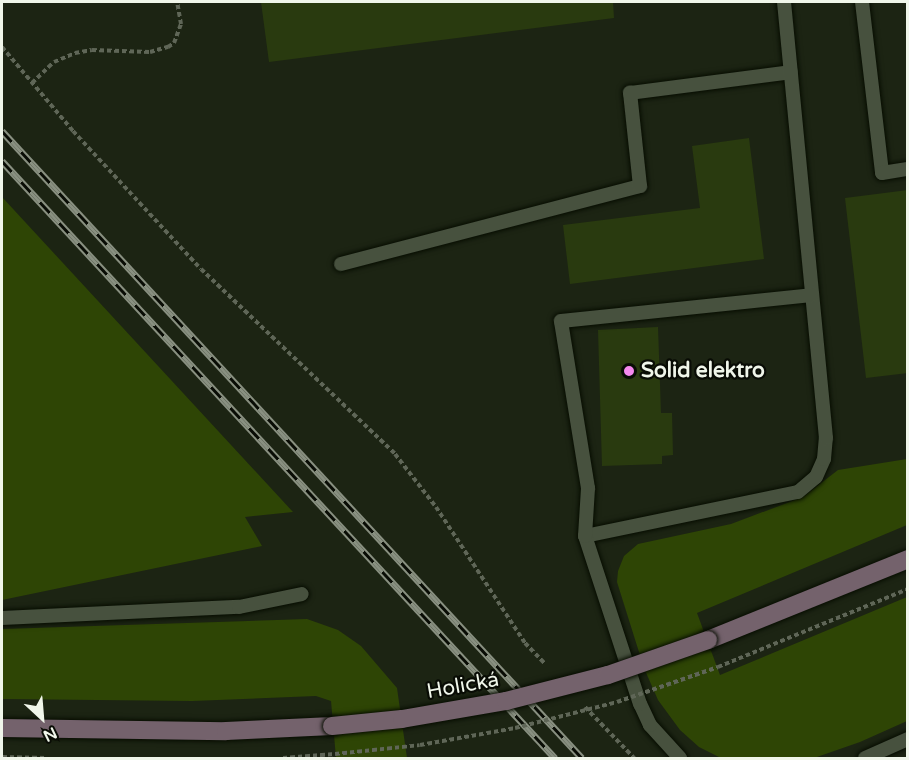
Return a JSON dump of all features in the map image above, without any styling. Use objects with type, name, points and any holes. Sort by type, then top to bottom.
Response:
[{"type":"street","name":"Holická","points":[[2,728],[226,731],[332,726],[402,719],[506,701],[608,675],[708,640],[908,559]]},
{"type":"lane","points":[[585,536],[798,492],[816,477],[824,459],[826,438],[784,2]]},
{"type":"lane","points":[[862,2],[882,172],[908,169]]},
{"type":"lane","points":[[340,264],[640,186],[630,93],[791,72]]},
{"type":"lane","points":[[680,759],[650,725],[640,704],[585,536],[588,488],[561,321],[812,295]]},
{"type":"lane","points":[[2,618],[239,607],[302,594]]},
{"type":"lane","points":[[865,759],[908,739]]},
{"type":"path","points":[[32,83],[54,62],[75,53],[93,50],[150,52],[168,47],[174,43],[181,24],[177,2]]},
{"type":"path","points":[[2,47],[201,269],[395,454],[436,507],[525,643],[548,668]]},
{"type":"path","points":[[718,667],[908,589]]},
{"type":"path","points":[[580,701],[634,759]]},
{"type":"path","points":[[283,759],[335,754]]},
{"type":"path","points":[[2,758],[46,759]]},
{"type":"green space","points":[[2,197],[293,512],[245,517],[262,546],[2,600]]},
{"type":"green space","points":[[907,459],[907,525],[697,613],[720,675],[907,597],[907,721],[860,742],[814,758],[721,758],[699,747],[680,730],[658,700],[644,668],[617,582],[618,571],[624,556],[638,544],[731,524],[803,497],[838,470]]},
{"type":"green space","points":[[307,619],[338,630],[361,646],[397,688],[407,758],[336,758],[331,701],[316,696],[192,701],[2,699],[2,629]]},
{"type":"building","points":[[261,2],[613,2],[614,18],[269,62]]},
{"type":"building","points":[[749,138],[764,259],[570,284],[563,225],[700,208],[692,146]]},
{"type":"building","points":[[908,190],[908,373],[866,378],[845,198]]},
{"type":"building","name":"Solid elektro","points":[[658,327],[661,413],[672,413],[673,455],[662,456],[662,464],[602,466],[598,330]]},
{"type":"railway","points":[[2,131],[582,758]]},
{"type":"railway","points":[[2,161],[555,758]]},
{"type":"place","name":"Solid elektro","points":[[629,371]]}]
